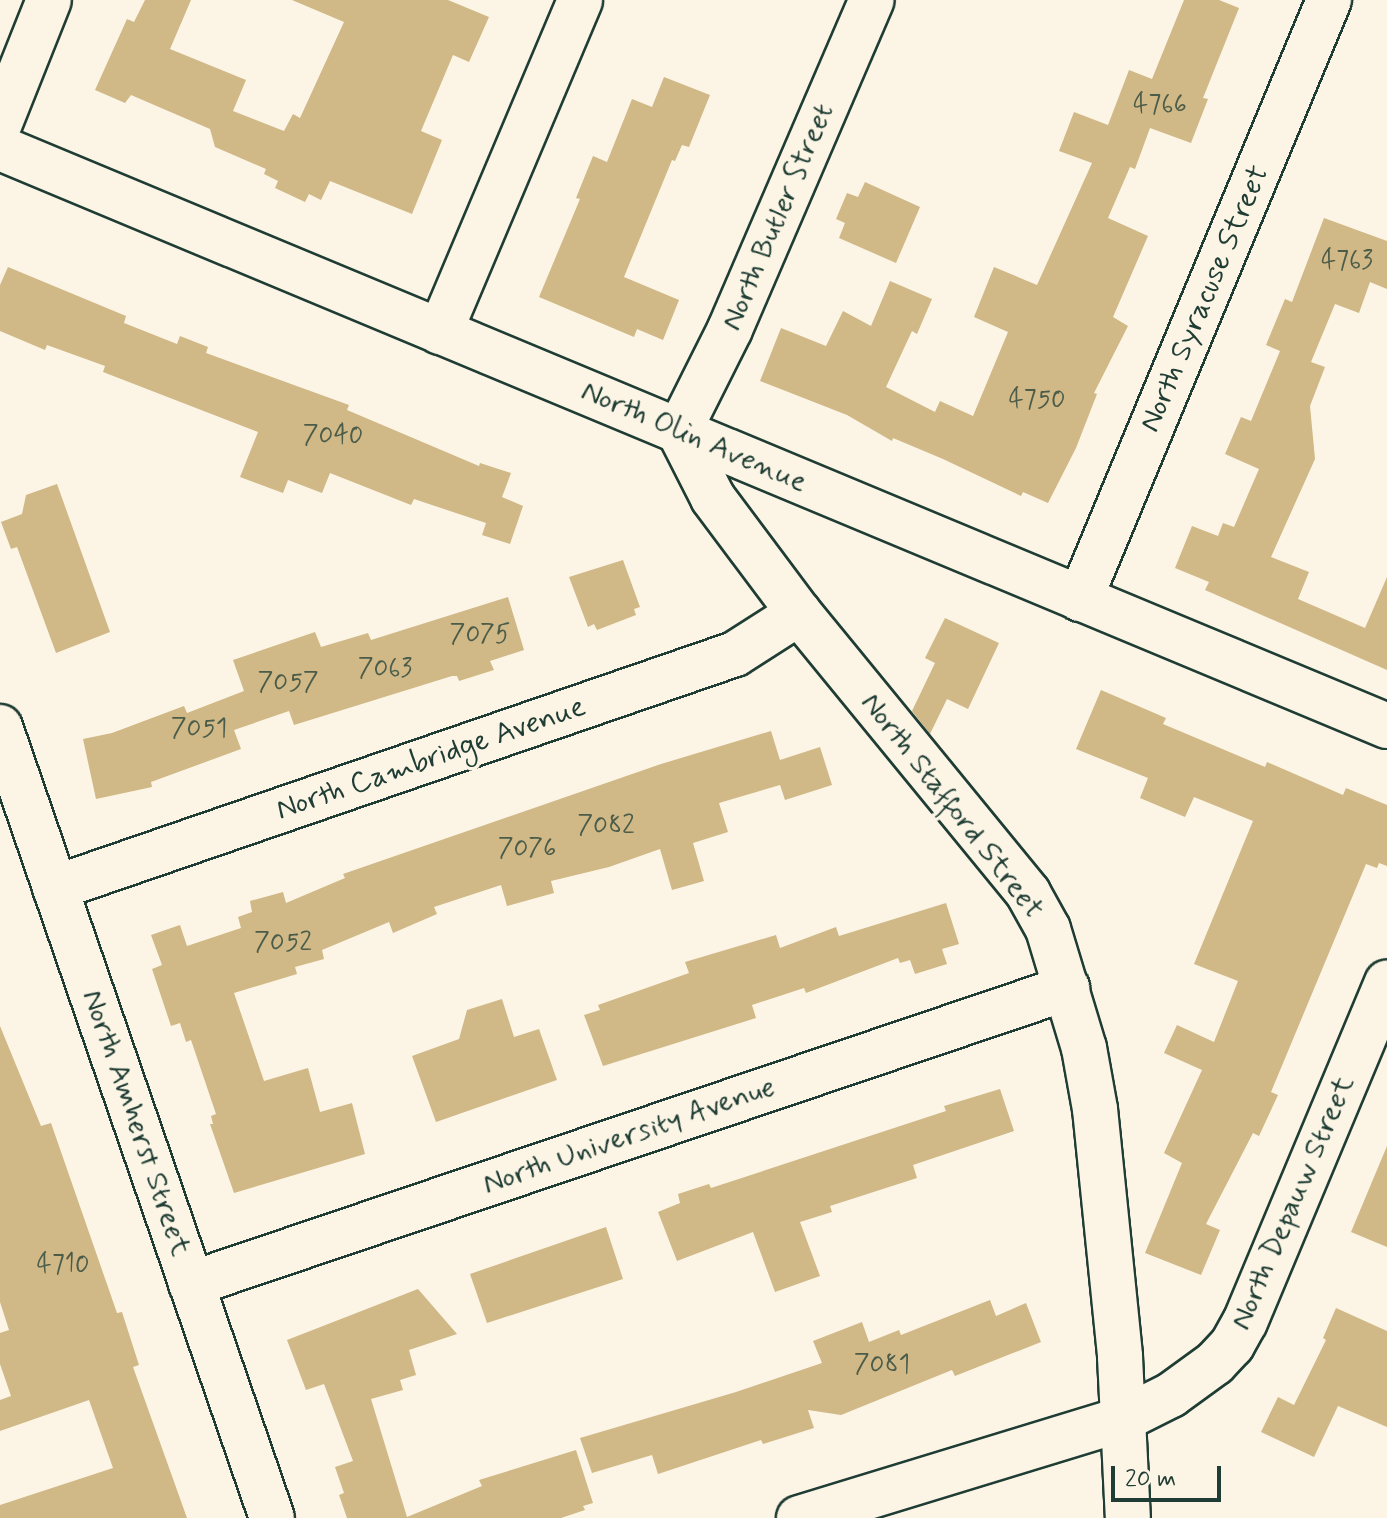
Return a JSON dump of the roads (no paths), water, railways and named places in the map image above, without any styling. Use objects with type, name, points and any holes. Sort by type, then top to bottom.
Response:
[{"type":"street","points":[[0,123],[49,0]]},
{"type":"street","points":[[440,332],[580,0]]},
{"type":"street","name":"North Butler Street","points":[[679,431],[730,329],[872,0]]},
{"type":"street","name":"North Syracuse Street","points":[[1080,599],[1329,0]]},
{"type":"street","name":"North Olin Avenue","points":[[0,148],[1387,726]]},
{"type":"street","name":"North Stafford Street","points":[[679,431],[713,498],[799,613],[1028,893],[1048,929],[1067,988],[1095,1109],[1123,1419],[1128,1518]]},
{"type":"street","name":"North Cambridge Avenue","points":[[55,888],[735,654],[799,613]]},
{"type":"street","name":"North Amherst Street","points":[[0,727],[272,1518]]},
{"type":"street","name":"North Depauw Street","points":[[799,1518],[1123,1419],[1171,1395],[1215,1363],[1232,1345],[1387,982]]},
{"type":"street","name":"North University Avenue","points":[[191,1284],[1067,988]]}]
